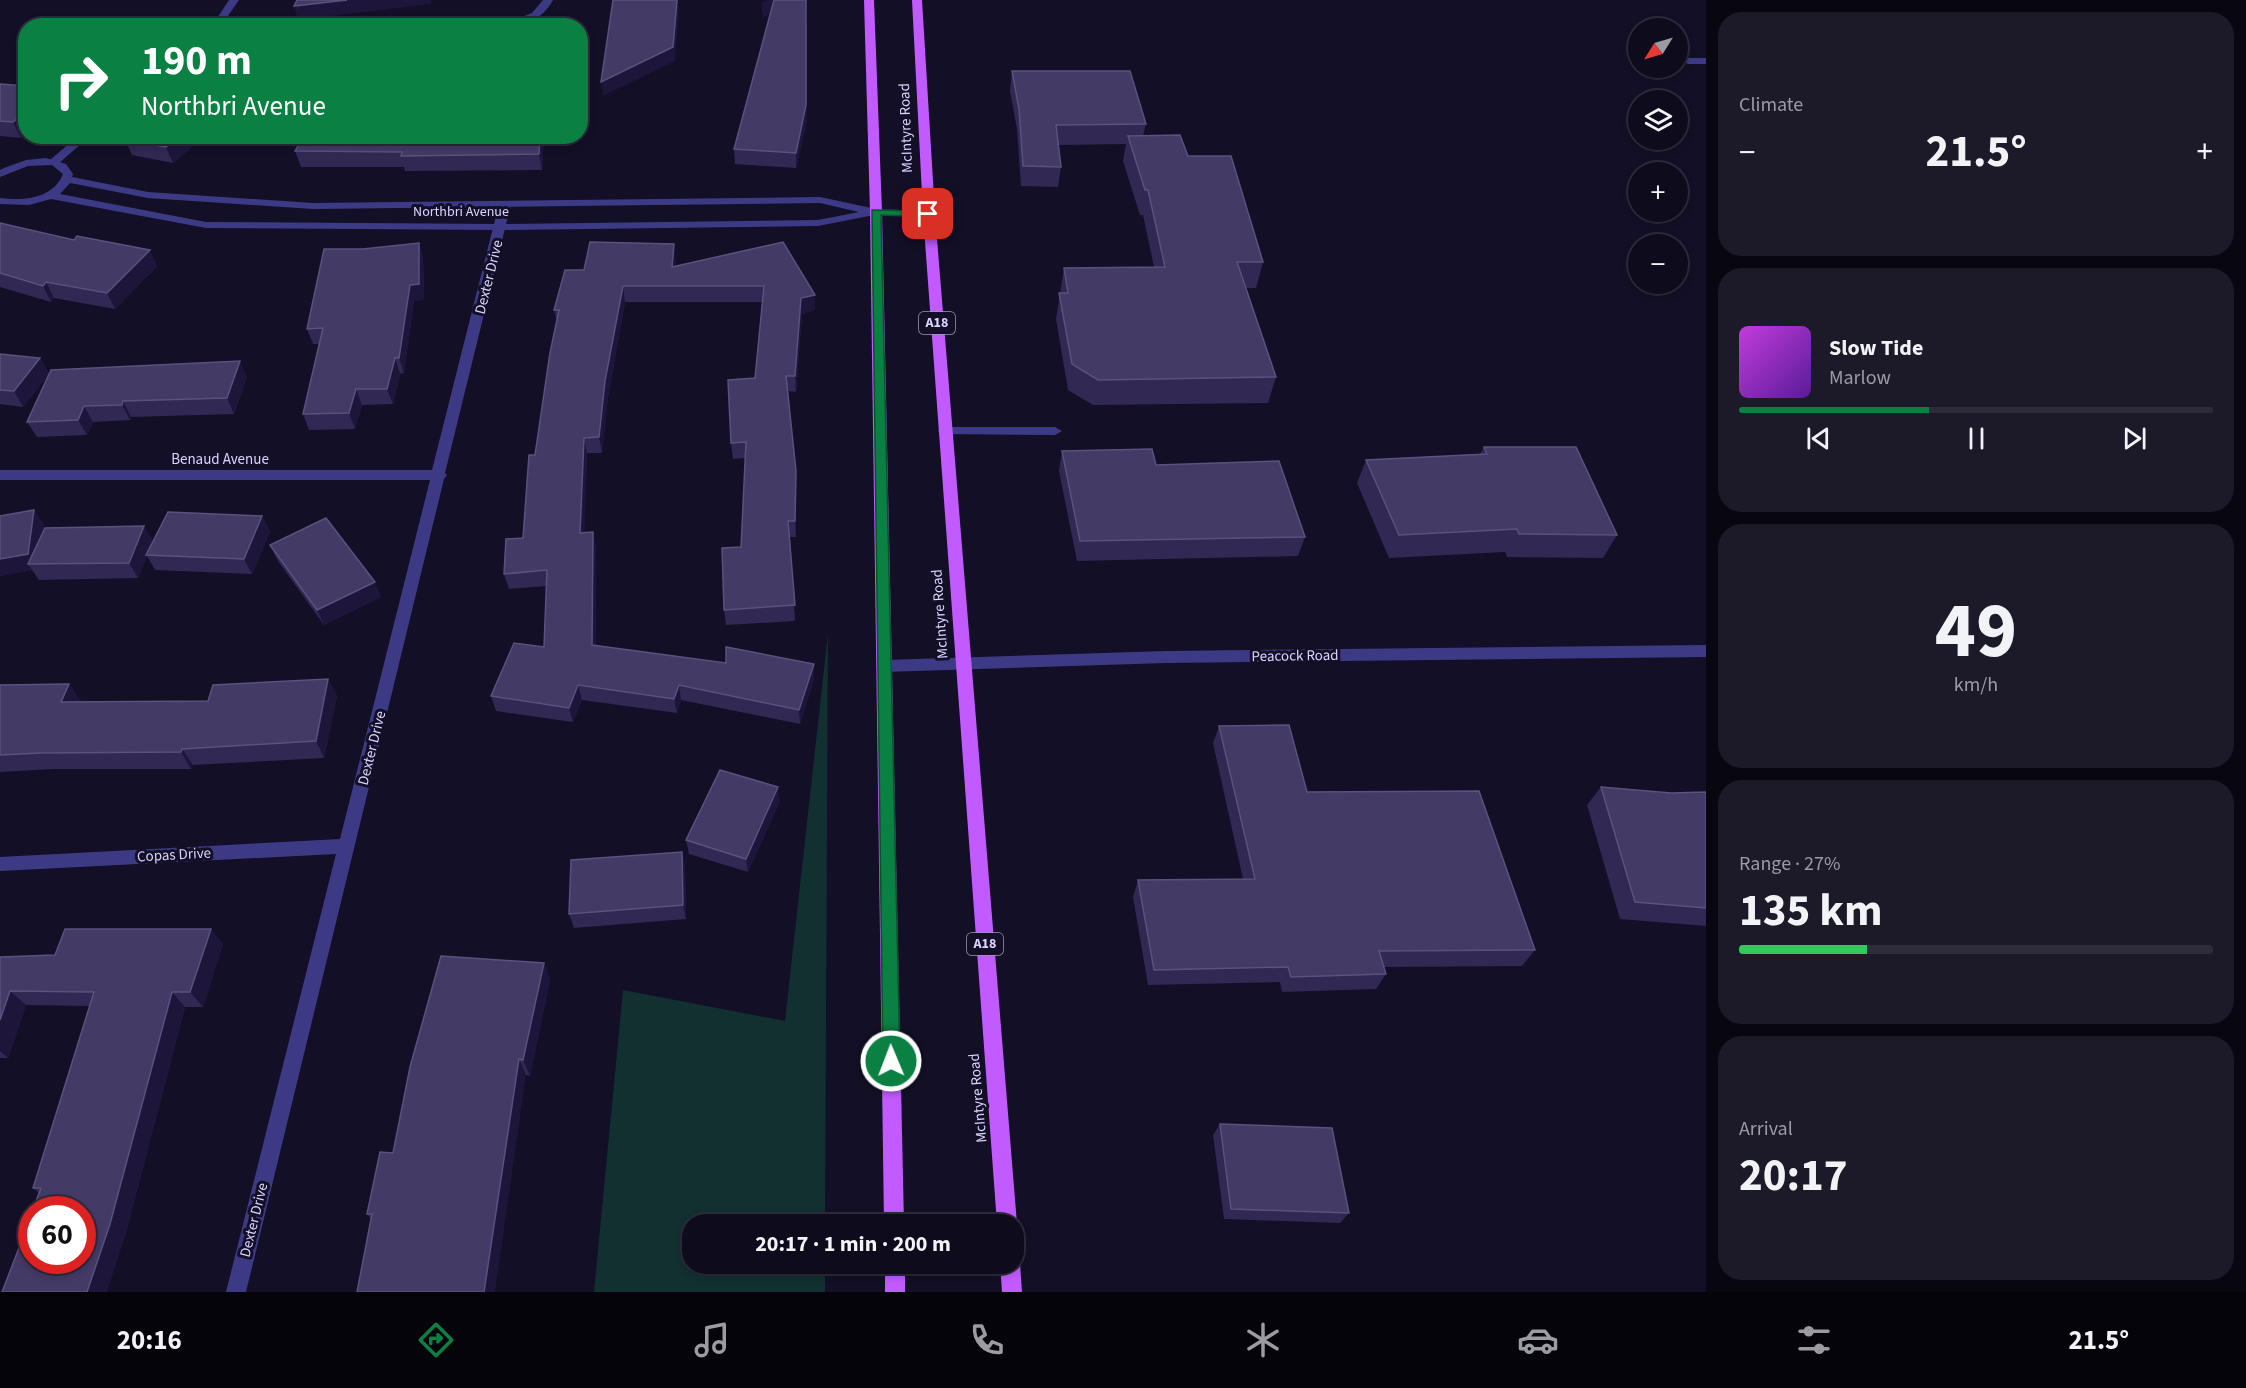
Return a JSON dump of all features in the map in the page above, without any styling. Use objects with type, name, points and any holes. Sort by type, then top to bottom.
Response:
[{"type":"main road","points":[[869,0],[876,212],[894,1214]]},
{"type":"main road","name":"McIntyre Road","points":[[917,0],[928,214],[1006,1214]]},
{"type":"main road","points":[[895,1274],[896,1292]]},
{"type":"main road","points":[[1011,1274],[1012,1292]]},
{"type":"street","points":[[222,18],[234,0]]},
{"type":"street","points":[[530,18],[540,13],[548,0]]},
{"type":"street","points":[[1688,61],[1706,61]]},
{"type":"street","points":[[54,162],[75,144]]},
{"type":"street","points":[[0,201],[24,202],[49,195],[67,180],[66,169],[54,162],[32,162],[3,170]]},
{"type":"street","name":"Northbri Avenue","points":[[67,180],[148,195],[313,206],[820,200],[876,212],[928,214]]},
{"type":"street","name":"Northbri Avenue","points":[[49,195],[206,225],[501,227],[818,223],[876,212]]},
{"type":"street","name":"Dexter Drive","points":[[236,1292],[440,475],[505,204]]},
{"type":"street","points":[[945,431],[1055,431]]},
{"type":"street","name":"Benaud Avenue","points":[[0,475],[440,475]]},
{"type":"street","name":"Peacock Road","points":[[884,666],[1166,657],[1706,651]]},
{"type":"street","name":"Copas Drive","points":[[0,864],[347,846]]},
{"type":"green space","points":[[828,633],[825,1214],[682,1214],[682,1274],[825,1274],[825,1292],[594,1292],[623,990],[785,1021]]},
{"type":"building","points":[[297,0],[347,0],[294,6]]},
{"type":"building","points":[[613,0],[677,0],[673,47],[601,82]]},
{"type":"building","points":[[774,0],[806,0],[806,105],[796,153],[734,149]]},
{"type":"building","points":[[1012,71],[1130,71],[1146,124],[1056,125],[1061,167],[1023,166],[1019,109]]},
{"type":"building","points":[[0,84],[18,85],[18,119],[13,122],[0,121]]},
{"type":"building","points":[[1180,135],[1188,156],[1231,156],[1263,262],[1237,262],[1276,377],[1098,380],[1072,364],[1059,293],[1068,293],[1064,268],[1165,267],[1148,190],[1145,190],[1128,136]]},
{"type":"building","points":[[148,144],[170,144],[166,147]]},
{"type":"building","points":[[299,144],[540,144],[539,154],[401,156],[402,152],[295,151]]},
{"type":"building","points":[[0,223],[74,240],[77,236],[150,250],[107,293],[46,282],[43,286],[0,273]]},
{"type":"building","points":[[590,242],[674,244],[672,267],[783,242],[815,295],[801,298],[795,376],[786,376],[796,471],[795,521],[788,521],[795,605],[724,610],[722,548],[741,547],[746,442],[731,443],[728,380],[755,378],[764,286],[623,286],[605,381],[599,437],[584,438],[580,533],[593,532],[592,645],[726,663],[726,647],[814,664],[799,710],[679,685],[674,699],[578,685],[569,708],[491,696],[514,643],[544,647],[547,570],[504,574],[506,539],[523,538],[529,455],[535,455],[550,353],[559,310],[554,310],[565,270],[584,270]]},
{"type":"building","points":[[419,243],[419,284],[410,285],[399,358],[395,358],[387,389],[356,389],[349,413],[303,414],[323,328],[307,329],[324,249],[363,249]]},
{"type":"building","points":[[0,354],[40,358],[14,391],[0,390]]},
{"type":"building","points":[[240,361],[227,398],[123,401],[122,405],[84,406],[78,420],[27,422],[51,370]]},
{"type":"building","points":[[1484,447],[1576,447],[1617,535],[1519,534],[1517,529],[1399,535],[1366,460],[1487,454]]},
{"type":"building","points":[[1152,449],[1156,465],[1279,461],[1305,537],[1080,541],[1062,451]]},
{"type":"building","points":[[34,510],[28,554],[0,559],[0,516]]},
{"type":"building","points":[[168,512],[262,516],[244,559],[146,555]]},
{"type":"building","points":[[326,518],[375,582],[317,610],[270,545]]},
{"type":"building","points":[[144,526],[129,563],[28,564],[45,528]]},
{"type":"building","points":[[328,679],[316,741],[182,749],[181,752],[0,755],[0,685],[69,684],[61,702],[208,701],[213,685]]},
{"type":"building","points":[[1289,725],[1307,792],[1479,791],[1535,950],[1379,951],[1386,974],[1291,977],[1288,967],[1154,970],[1138,880],[1255,879],[1219,726]]},
{"type":"building","points":[[720,770],[778,787],[746,859],[686,840]]},
{"type":"building","points":[[1601,787],[1671,793],[1706,792],[1706,908],[1635,902]]},
{"type":"building","points":[[682,852],[683,905],[569,914],[571,860]]},
{"type":"building","points":[[65,929],[211,929],[190,992],[172,992],[110,1224],[96,1265],[96,1196],[38,1196],[41,1188],[33,1188],[94,992],[10,991],[0,1020],[0,957],[55,955]]},
{"type":"building","points":[[441,956],[544,963],[523,1060],[519,1059],[484,1292],[357,1292],[372,1214],[367,1214],[380,1152],[393,1153],[410,1067]]},
{"type":"building","points":[[1220,1124],[1332,1128],[1349,1213],[1231,1209]]},
{"type":"building","points":[[18,1250],[18,1274],[93,1274],[87,1292],[2,1292]]},
{"type":"route","points":[[891,1061],[876,212],[928,214]]}]
